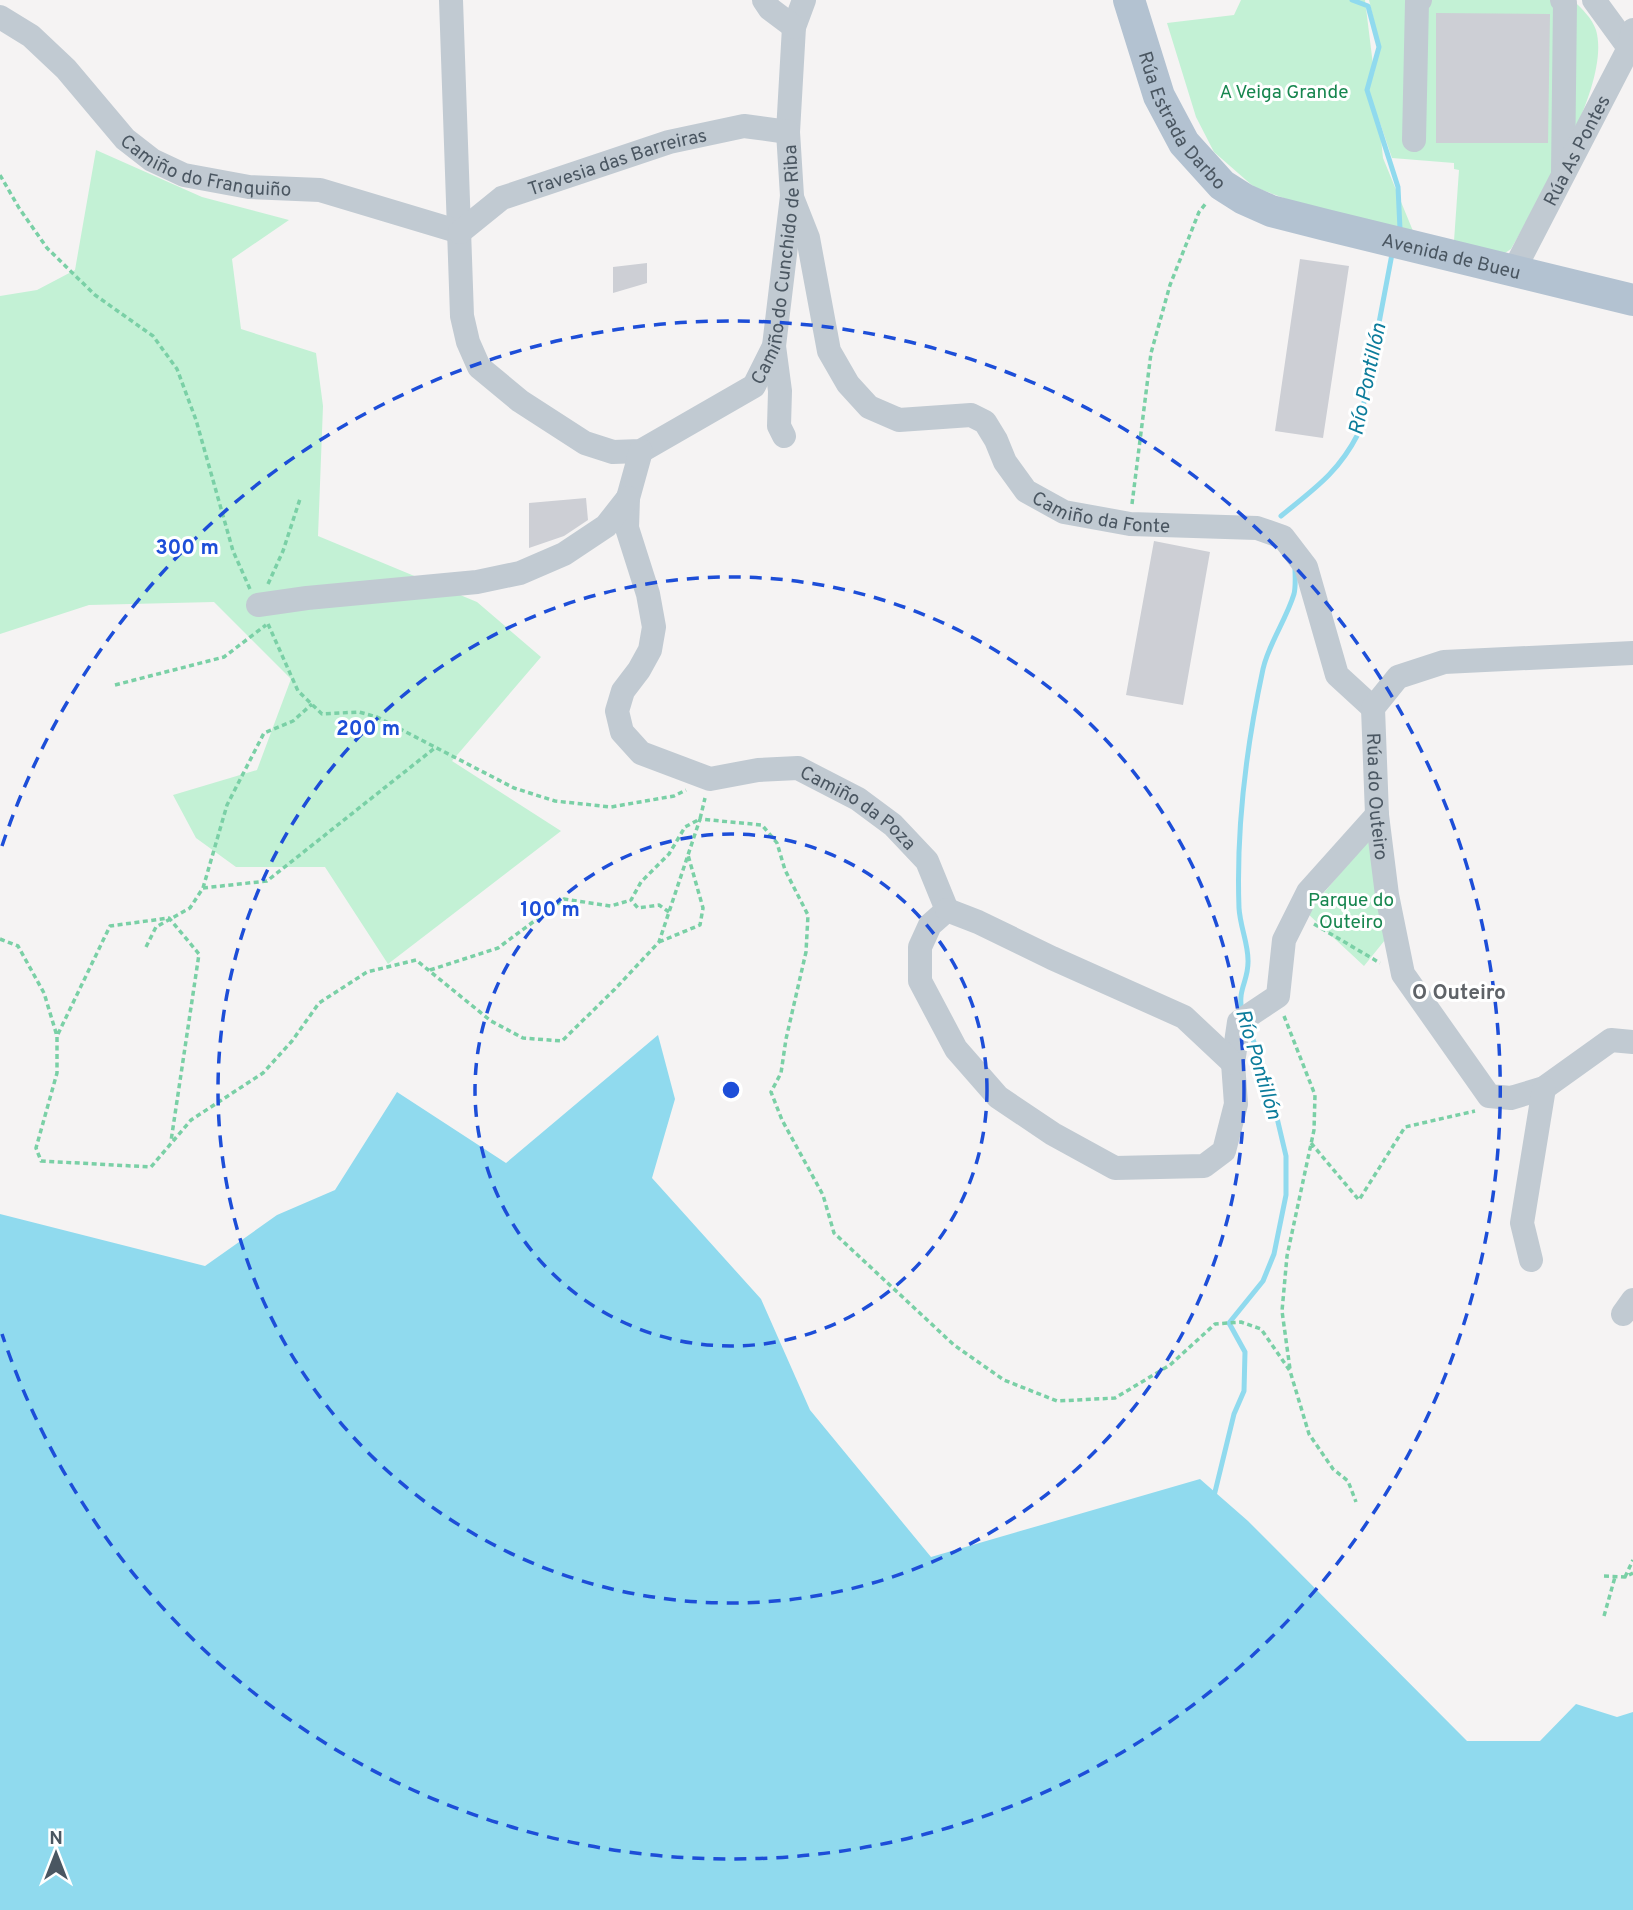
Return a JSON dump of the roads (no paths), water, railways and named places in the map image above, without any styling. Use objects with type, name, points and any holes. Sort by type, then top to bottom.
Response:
[{"type":"main road","name":"Rúa Estrada Darbo","points":[[1129,0],[1159,96],[1184,143],[1222,185],[1271,211]]},
{"type":"main road","name":"Avenida de Bueu","points":[[1271,211],[1633,300]]},
{"type":"street","points":[[263,615],[307,598],[478,582],[520,572],[564,554],[606,526],[628,498],[642,452],[613,452],[585,443],[520,401],[479,367],[468,342],[462,316],[451,0]]},
{"type":"street","points":[[764,0],[770,9],[794,27]]},
{"type":"street","name":"Camiño do Cunchido de Riba","points":[[642,452],[754,386],[774,346],[792,196],[788,132],[794,27],[804,0]]},
{"type":"street","points":[[1414,140],[1417,2],[1420,0]]},
{"type":"street","points":[[1562,0],[1565,3],[1563,176]]},
{"type":"street","points":[[1594,0],[1631,39]]},
{"type":"street","name":"Camiño do Franquiño","points":[[0,16],[31,36],[66,69],[125,139],[152,160],[184,175],[248,187],[320,190],[460,232]]},
{"type":"street","name":"Rúa As Pontes","points":[[1514,270],[1631,39]]},
{"type":"street","name":"Travesia das Barreiras","points":[[460,232],[502,198],[668,142],[744,126],[788,132]]},
{"type":"street","name":"Camiño da Fonte","points":[[792,196],[808,238],[829,351],[848,384],[869,407],[899,420],[971,415],[985,422],[1005,462],[1026,491],[1064,512],[1130,524],[1257,528],[1283,537],[1306,567],[1337,675],[1373,708]]},
{"type":"street","points":[[774,346],[780,390],[779,426],[784,436]]},
{"type":"street","name":"Camiño da Poza","points":[[628,498],[627,528],[648,594],[654,628],[650,650],[623,691],[617,711],[622,732],[641,753],[710,779],[758,770],[798,768],[858,799],[893,825],[926,861],[947,910]]},
{"type":"street","name":"Rúa do Outeiro","points":[[1544,1088],[1511,1098],[1489,1096],[1403,974],[1387,895],[1377,815],[1373,708],[1398,677],[1444,662],[1633,653]]},
{"type":"street","points":[[1233,1063],[1184,1017],[947,910],[930,925],[919,947],[919,981],[956,1049],[998,1097],[1053,1134],[1115,1168],[1203,1166],[1224,1151],[1236,1104],[1233,1063],[1247,1018],[1278,996],[1284,940],[1308,892],[1377,815]]},
{"type":"street","points":[[1531,1260],[1522,1223],[1544,1088],[1612,1041],[1633,1042]]},
{"type":"water","points":[[658,1035],[675,1099],[652,1178],[761,1299],[810,1410],[931,1557],[1200,1479],[1248,1521],[1467,1741],[1540,1741],[1576,1704],[1617,1717],[1633,1712],[1633,1910],[0,1910],[0,1214],[205,1266],[277,1215],[335,1190],[397,1092],[506,1163]]},
{"type":"waterway","name":"Río Pontillón","points":[[1352,0],[1368,6],[1379,47],[1367,90],[1398,187],[1400,229]]},
{"type":"waterway","name":"Río Pontillón","points":[[1281,516],[1334,470],[1358,434],[1392,254]]},
{"type":"waterway","name":"Río Pontillón","points":[[1242,1012],[1241,997],[1248,960],[1239,908],[1238,877],[1244,787],[1263,669],[1294,594],[1295,568]]},
{"type":"waterway","name":"Río Pontillón","points":[[1214,1496],[1234,1414],[1244,1391],[1245,1352],[1229,1323],[1263,1281],[1274,1254],[1286,1195],[1286,1156],[1273,1101],[1248,1024]]},
{"type":"district","name":"O Outeiro","points":[[1459,992]]},
{"type":"park label","name":"A Veiga Grande","points":[[1284,91]]},
{"type":"park label","name":"Parque do Outeiro","points":[[1351,910]]}]
